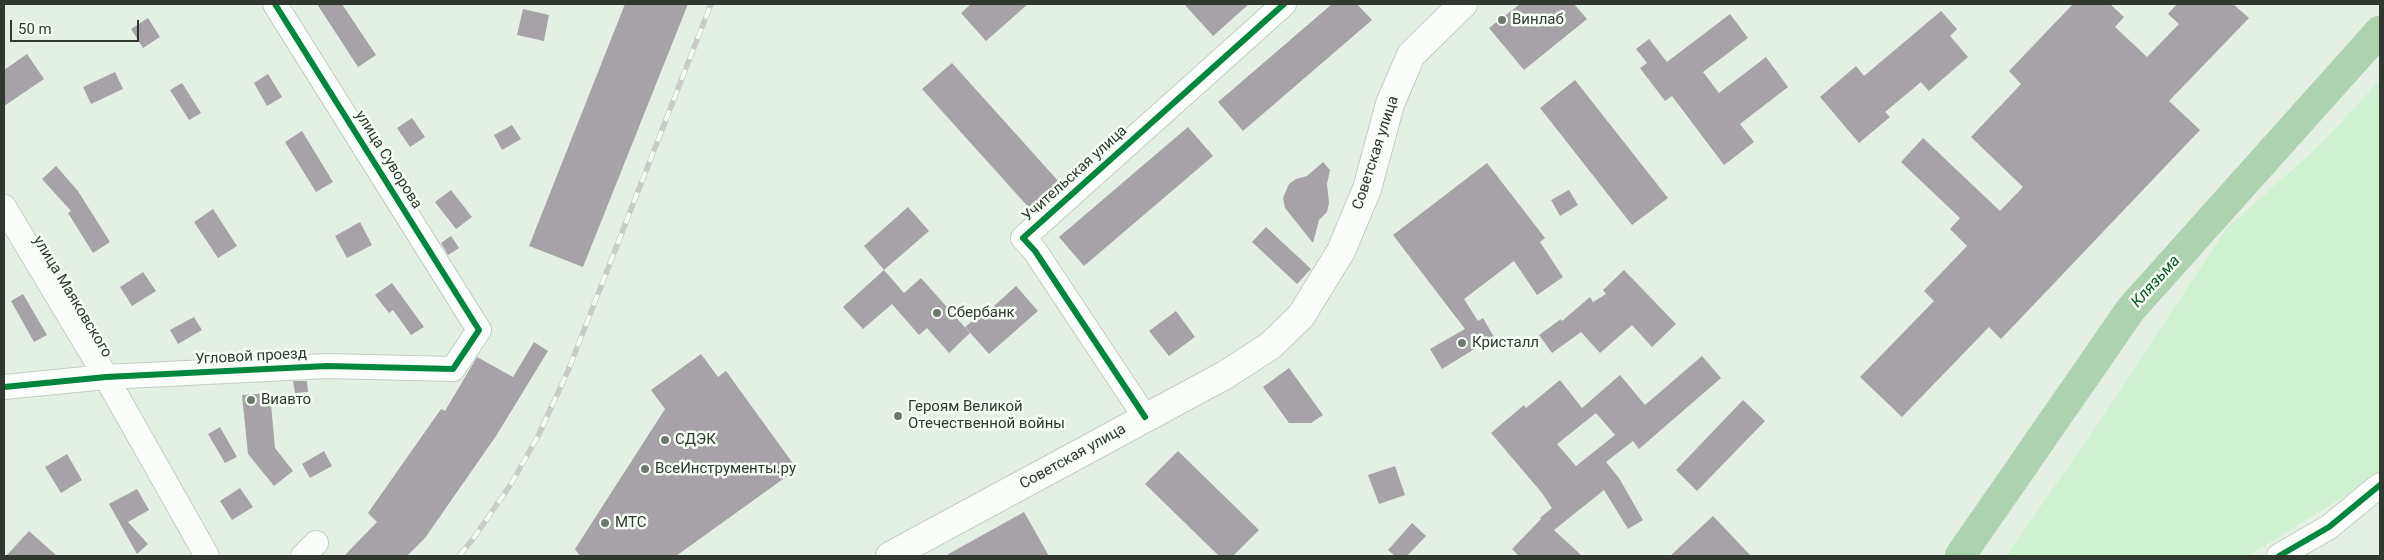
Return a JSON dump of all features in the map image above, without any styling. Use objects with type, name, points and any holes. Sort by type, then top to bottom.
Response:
[{"type":"main road","name":"Советская улица","points":[[890,556],[1145,416],[1225,375],[1263,351],[1301,316],[1341,251],[1367,189],[1390,104],[1411,56],[1463,4]]},
{"type":"street","name":"улица Суворова","points":[[275,4],[479,330]]},
{"type":"street","name":"Учительская улица","points":[[1145,416],[1035,252],[1023,238],[1284,4]]},
{"type":"street","name":"улица Маяковского","points":[[4,207],[106,377],[208,556]]},
{"type":"street","name":"Угловой проезд","points":[[4,387],[106,377],[327,366],[452,369],[479,330]]},
{"type":"street","points":[[2279,556],[2329,526],[2380,485]]},
{"type":"green space","points":[[2380,80],[2380,474],[2248,556],[2006,556],[2096,427],[2226,229],[2318,147]]},
{"type":"building","points":[[317,4],[342,4],[376,55],[358,67]]},
{"type":"building","points":[[625,4],[688,4],[583,267],[529,246]]},
{"type":"building","points":[[971,4],[1028,4],[986,41],[961,13]]},
{"type":"building","points":[[1184,4],[1249,4],[1213,36]]},
{"type":"building","points":[[1332,4],[1357,4],[1372,20],[1243,131],[1218,102]]},
{"type":"building","points":[[1520,4],[1574,4],[1587,19],[1524,70],[1489,28]]},
{"type":"building","points":[[2073,4],[2110,4],[2124,17],[2115,27],[2147,57],[2179,24],[2168,14],[2177,4],[2233,4],[2249,18],[2169,101],[2200,130],[2001,339],[1989,327],[1902,417],[1860,377],[1934,301],[1924,291],[1967,246],[1950,229],[1960,218],[1901,162],[1923,138],[2000,211],[2023,187],[1971,137],[2021,84],[2009,71]]},
{"type":"building","points":[[523,9],[549,15],[544,41],[517,35]]},
{"type":"building","points":[[1941,11],[1957,29],[1950,36],[1968,57],[1929,91],[1921,82],[1885,112],[1890,117],[1859,143],[1820,97],[1856,66],[1864,76]]},
{"type":"building","points":[[1730,14],[1748,38],[1703,72],[1719,93],[1766,57],[1788,87],[1740,124],[1754,142],[1724,165],[1672,96],[1665,101],[1640,68],[1647,63],[1636,49],[1649,39],[1667,62]]},
{"type":"building","points":[[148,18],[160,37],[143,48],[131,29]]},
{"type":"building","points":[[27,54],[44,79],[4,106],[4,70]]},
{"type":"building","points":[[952,63],[1060,183],[1031,210],[922,89]]},
{"type":"building","points":[[115,72],[123,89],[91,104],[83,87]]},
{"type":"building","points":[[268,74],[282,97],[267,106],[254,83]]},
{"type":"building","points":[[1575,80],[1668,198],[1632,225],[1540,108]]},
{"type":"building","points":[[182,83],[201,113],[189,120],[170,90]]},
{"type":"building","points":[[412,118],[425,137],[410,147],[397,128]]},
{"type":"building","points":[[512,125],[521,139],[502,150],[494,135]]},
{"type":"building","points":[[1188,127],[1213,156],[1084,266],[1059,237]]},
{"type":"building","points":[[302,131],[333,182],[316,192],[285,142]]},
{"type":"building","points":[[1323,162],[1330,170],[1327,184],[1329,203],[1327,212],[1319,220],[1313,243],[1285,208],[1283,198],[1289,184],[1296,179],[1307,176]]},
{"type":"building","points":[[1487,163],[1545,238],[1540,242],[1563,277],[1537,295],[1514,261],[1464,299],[1478,321],[1483,318],[1494,337],[1442,369],[1430,349],[1465,329],[1393,235]]},
{"type":"building","points":[[56,166],[78,191],[110,242],[93,253],[68,213],[71,211],[42,179]]},
{"type":"building","points":[[451,190],[472,217],[456,229],[435,202]]},
{"type":"building","points":[[1569,190],[1578,205],[1560,216],[1551,200]]},
{"type":"building","points":[[908,207],[929,231],[884,270],[864,246]]},
{"type":"building","points":[[213,209],[237,246],[218,258],[194,222]]},
{"type":"building","points":[[360,222],[372,245],[347,258],[335,236]]},
{"type":"building","points":[[1266,227],[1311,269],[1297,284],[1252,242]]},
{"type":"building","points":[[451,236],[459,248],[448,255],[441,243]]},
{"type":"building","points":[[884,270],[904,293],[921,278],[970,333],[949,353],[927,328],[919,335],[892,304],[863,329],[843,307]]},
{"type":"building","points":[[1624,270],[1676,324],[1652,347],[1632,325],[1600,353],[1581,332],[1552,353],[1539,335],[1561,319],[1562,321],[1590,297],[1593,302],[1606,294],[1603,290]]},
{"type":"building","points":[[143,272],[156,291],[132,306],[120,287]]},
{"type":"building","points":[[392,283],[424,327],[411,335],[393,310],[389,313],[375,295]]},
{"type":"building","points":[[1016,286],[1038,311],[989,354],[965,327],[982,313],[984,315]]},
{"type":"building","points":[[23,294],[47,335],[34,342],[11,301]]},
{"type":"building","points":[[1176,311],[1195,337],[1169,356],[1149,331]]},
{"type":"building","points":[[194,317],[202,330],[178,344],[170,330]]},
{"type":"building","points":[[534,342],[548,351],[496,436],[425,538],[407,556],[344,556],[377,522],[368,513],[441,409],[445,411],[477,357],[513,377]]},
{"type":"building","points":[[701,354],[718,377],[726,371],[797,469],[676,556],[580,556],[575,549],[665,409],[651,390]]},
{"type":"building","points":[[1702,356],[1721,378],[1639,449],[1633,441],[1606,462],[1619,478],[1643,520],[1628,529],[1604,490],[1554,530],[1582,556],[1519,556],[1512,549],[1540,518],[1552,508],[1542,493],[1491,433],[1524,405],[1526,408],[1560,380],[1582,408],[1620,375],[1645,405]],"holes":[[[1596,413],[1615,435],[1576,466],[1557,444]]]},
{"type":"building","points":[[1289,368],[1323,415],[1311,423],[1289,423],[1263,387]]},
{"type":"building","points":[[293,381],[307,381],[308,392],[295,393]]},
{"type":"building","points":[[270,393],[275,448],[293,471],[274,486],[248,454],[242,395]]},
{"type":"building","points":[[1743,400],[1765,421],[1697,491],[1676,470]]},
{"type":"building","points":[[220,427],[237,457],[225,463],[208,434]]},
{"type":"building","points":[[324,451],[332,466],[310,478],[302,464]]},
{"type":"building","points":[[1178,451],[1259,530],[1233,556],[1219,556],[1145,484]]},
{"type":"building","points":[[67,454],[82,480],[61,493],[45,467]]},
{"type":"building","points":[[1395,466],[1405,495],[1379,504],[1368,475]]},
{"type":"building","points":[[240,488],[253,507],[232,520],[220,501]]},
{"type":"building","points":[[137,489],[149,510],[128,522],[148,544],[137,554],[109,504]]},
{"type":"building","points":[[1024,512],[1049,556],[945,556]]},
{"type":"building","points":[[1713,516],[1751,556],[1670,556]]},
{"type":"building","points":[[1412,523],[1426,536],[1407,556],[1395,556],[1388,550]]},
{"type":"building","points":[[29,531],[57,556],[6,556]]},
{"type":"waterway","name":"Клязьма","points":[[1960,556],[2131,309],[2380,31]]},
{"type":"railway","points":[[459,556],[511,484],[539,434],[568,371],[711,4]]},
{"type":"cycle path","points":[[4,387],[106,377],[327,366],[453,369],[479,330],[275,4]]},
{"type":"cycle path","points":[[1145,417],[1035,251],[1023,238],[1284,4]]},
{"type":"cycle path","points":[[2279,556],[2329,527],[2380,485]]},
{"type":"place","name":"Винлаб","points":[[1502,20]]},
{"type":"place","name":"Сбербанк","points":[[937,313]]},
{"type":"place","name":"Кристалл","points":[[1462,343]]},
{"type":"place","name":"Виавто","points":[[251,400]]},
{"type":"place","name":"Героям Великой Отечественной войны","points":[[898,416]]},
{"type":"place","name":"СДЭК","points":[[665,440]]},
{"type":"place","name":"ВсеИнструменты.ру","points":[[645,469]]},
{"type":"place","name":"МТС","points":[[605,523]]}]
